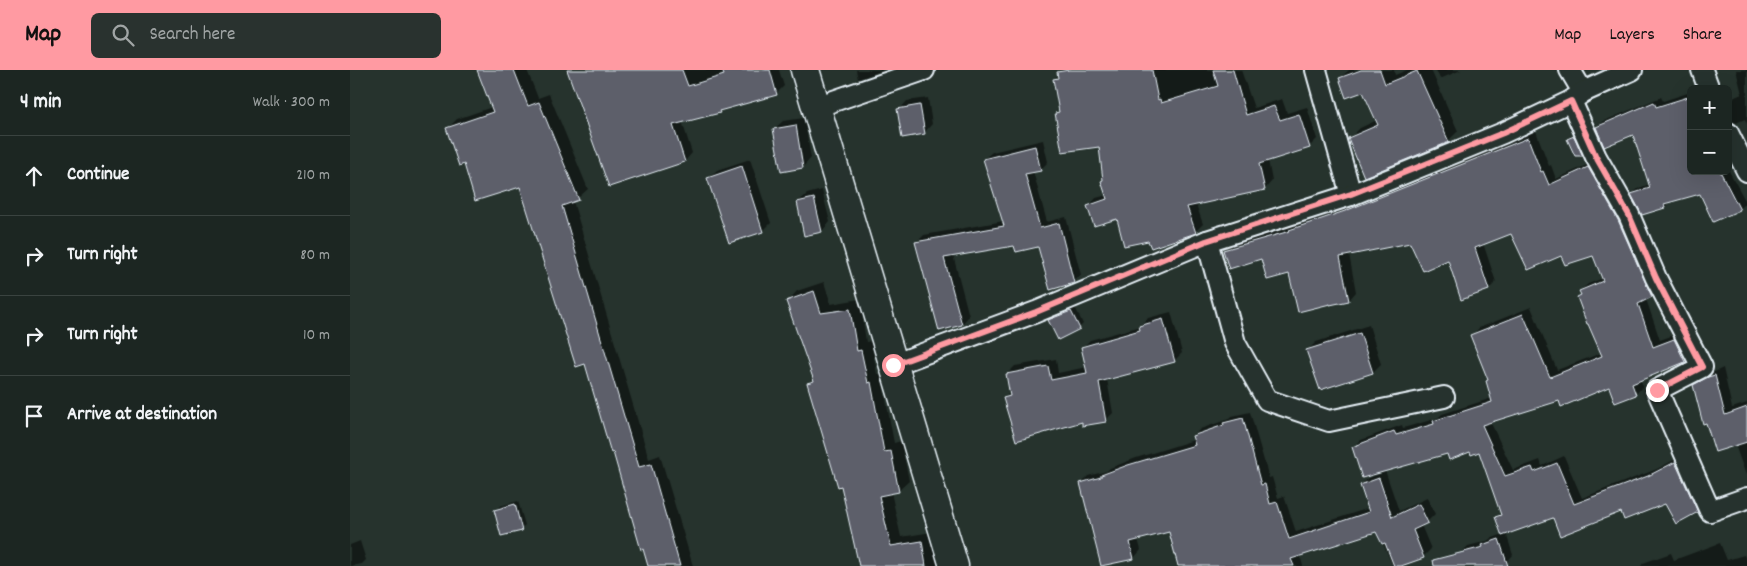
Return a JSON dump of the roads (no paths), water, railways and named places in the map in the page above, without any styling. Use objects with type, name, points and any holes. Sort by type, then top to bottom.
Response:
[{"type":"main road","points":[[805,70],[954,566]]},
{"type":"street","points":[[816,107],[924,70]]},
{"type":"street","points":[[1316,70],[1351,194]]},
{"type":"street","points":[[1570,70],[1596,157],[1629,215],[1656,278],[1702,367],[1657,390],[1710,511],[1747,498]]},
{"type":"street","points":[[893,365],[1036,312],[1206,241],[1351,194],[1503,133],[1632,70]]},
{"type":"street","points":[[1702,70],[1708,85]]},
{"type":"street","points":[[1732,142],[1747,171]]},
{"type":"street","points":[[1206,241],[1235,343],[1267,400],[1329,421],[1444,397]]}]
